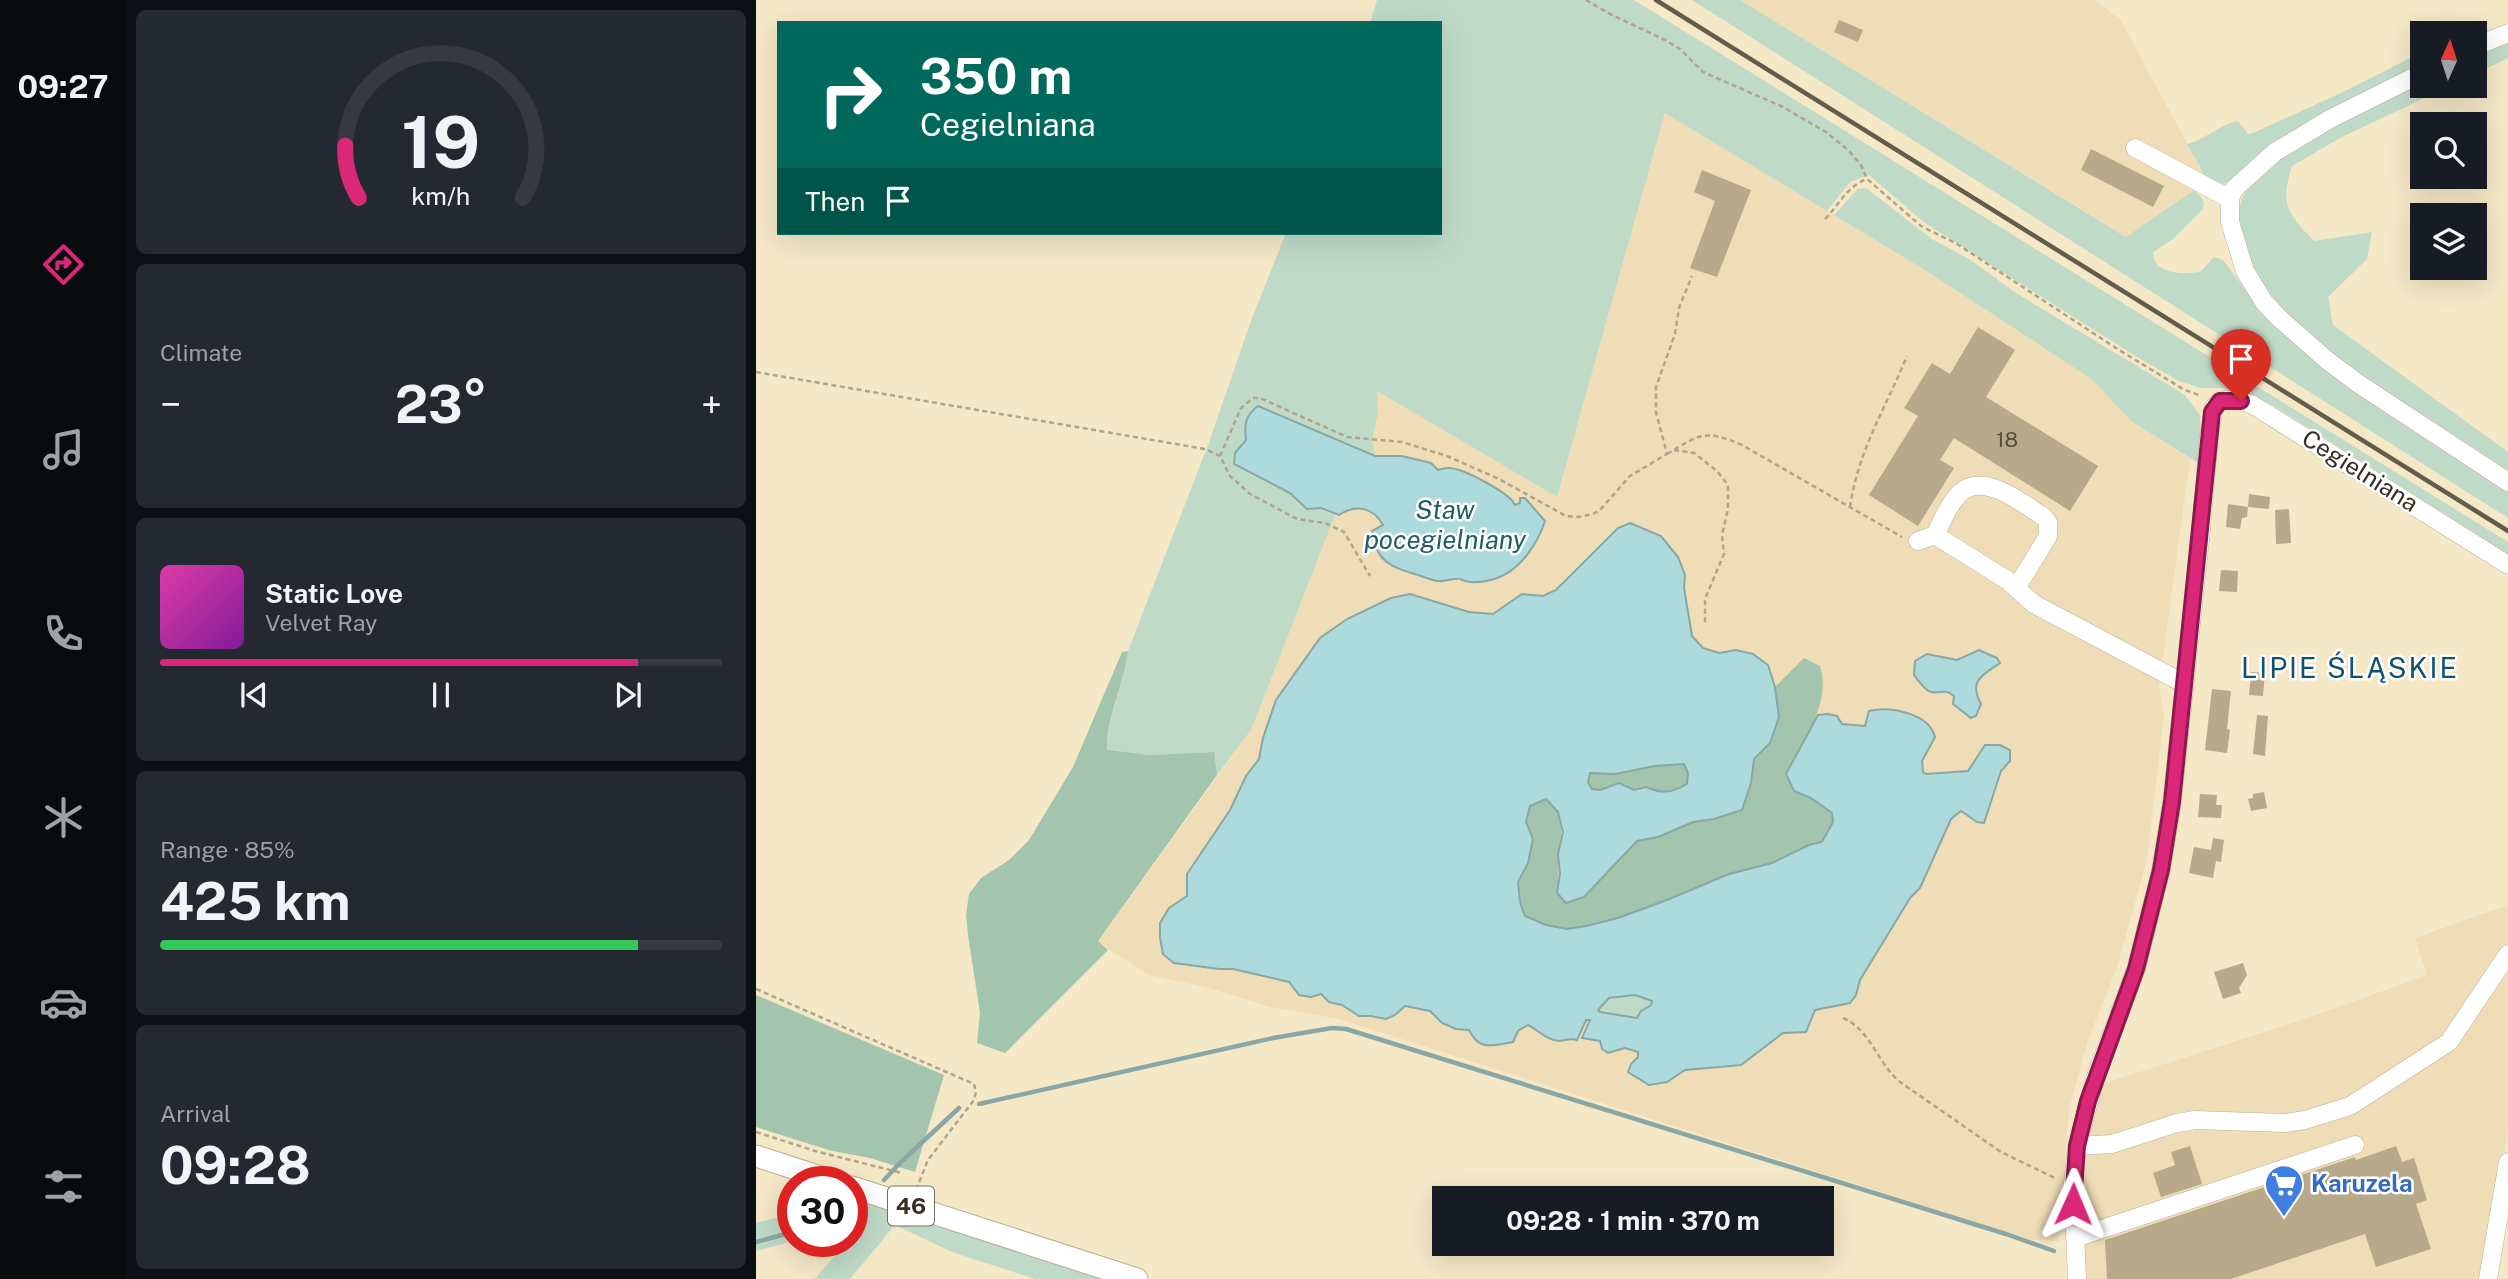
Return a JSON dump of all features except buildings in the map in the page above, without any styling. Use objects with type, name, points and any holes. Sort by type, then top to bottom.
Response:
[{"type":"main road","points":[[756,1156],[787,1166]]},
{"type":"main road","name":"46","points":[[868,1192],[1137,1279]]},
{"type":"street","points":[[2487,42],[2508,33]]},
{"type":"street","points":[[2410,79],[2330,119],[2275,152],[2234,189],[2230,199],[2230,222],[2245,271],[2264,302],[2279,318],[2359,384],[2508,482]]},
{"type":"street","points":[[2135,148],[2230,199]]},
{"type":"street","name":"Cegielniana","points":[[2217,404],[2225,400],[2241,401],[2267,412],[2508,565]]},
{"type":"street","points":[[2077,1279],[2073,1184],[2077,1146],[2088,1101],[2136,969],[2156,896],[2172,802],[2183,683],[2202,530],[2210,422],[2217,404]]},
{"type":"street","points":[[2017,587],[2048,536],[2048,522],[2044,517],[1993,488],[1977,486],[1961,492],[1926,538],[2017,587],[2034,604],[2047,612],[2183,683]]},
{"type":"street","points":[[2077,1146],[2112,1144],[2177,1123],[2195,1120],[2285,1123],[2305,1120],[2350,1106],[2449,1042],[2508,954]]},
{"type":"street","points":[[2075,1238],[2355,1145]]},
{"type":"street","points":[[2488,1279],[2508,1162]]},
{"type":"path","points":[[1586,0],[1672,45],[1703,72],[1783,107],[1826,132],[1848,150],[1861,165],[1867,179],[1921,226],[1957,244],[2116,348],[2183,388],[2217,404]]},
{"type":"path","points":[[1825,219],[1847,190],[1857,182],[1867,179]]},
{"type":"path","points":[[1667,454],[1659,428],[1656,387],[1675,334],[1679,308],[1692,276]]},
{"type":"path","points":[[1850,507],[1862,454],[1907,356]]},
{"type":"path","points":[[756,372],[1195,446],[1220,457],[1230,476],[1250,494],[1297,519],[1325,523],[1344,532],[1370,576]]},
{"type":"path","points":[[1220,457],[1241,408],[1253,398],[1259,398],[1347,437],[1402,442],[1447,456],[1499,479],[1557,513],[1577,517],[1600,510],[1630,477],[1699,436],[1710,434],[1742,445],[1886,529],[1907,539],[1926,538]]},
{"type":"path","points":[[1674,450],[1694,453],[1717,471],[1728,485],[1728,509],[1722,535],[1724,554],[1704,599],[1704,623]]},
{"type":"path","points":[[756,989],[974,1084],[974,1100],[928,1160],[911,1206]]},
{"type":"path","points":[[1843,1018],[1862,1030],[1886,1068],[1900,1082],[2001,1152],[2041,1173],[2073,1184]]},
{"type":"path","points":[[756,1132],[815,1151],[902,1173]]},
{"type":"shaded area","points":[[1740,0],[2094,0],[2120,19],[2203,173],[2192,191],[2127,237]]},
{"type":"shaded area","points":[[1665,113],[1925,270],[2093,380],[2131,421],[2190,459],[2159,686],[2164,715],[2147,859],[2117,967],[2088,1040],[2069,1109],[2059,1241],[2032,1240],[1339,1019],[1271,1007],[1209,988],[1149,975],[1098,942],[1251,730],[1211,472],[1262,323],[1557,497]]},
{"type":"shaded area","points":[[2508,905],[2508,1129],[2484,1279],[2087,1279],[2079,1190],[2087,1126],[2102,1084],[2308,1018],[2427,975],[2415,938]]},
{"type":"green space","points":[[1377,0],[1634,0],[2508,542],[2508,554],[2272,405],[2248,393],[2223,388],[2201,388],[2179,381],[2137,357],[1925,223],[1869,175],[1850,182],[1827,211],[1665,113],[1557,497],[1377,391],[1378,413],[1372,439],[1375,456],[1258,406],[1245,430],[1246,440],[1235,453],[1234,464],[1290,493],[1303,503],[1335,515],[1251,730],[1217,775],[1213,752],[1149,755],[1107,751],[1110,726],[1128,651],[1285,235],[1442,235],[1442,21],[1371,21]]},
{"type":"green space","points":[[1692,0],[1740,0],[2126,237],[2194,190],[2204,201],[2202,210],[2173,239],[2153,252],[2158,265],[2178,273],[2193,273],[2200,272],[2214,257],[2223,260],[2258,306],[2508,490],[2508,518]]},
{"type":"green space","points":[[2508,40],[2508,58],[2487,68],[2487,48]]},
{"type":"green space","points":[[2410,58],[2410,75],[2240,176],[2223,184],[2201,176],[2203,172],[2187,144],[2238,121],[2248,134],[2253,133]]},
{"type":"green space","points":[[2410,85],[2410,98],[2425,98],[2342,137],[2292,166],[2288,179],[2288,208],[2297,223],[2314,241],[2372,232],[2367,259],[2328,297],[2333,325],[2508,452],[2508,473],[2353,374],[2295,325],[2257,284],[2237,213],[2246,188],[2292,147]]},
{"type":"green space","points":[[1866,188],[1932,239],[1969,259],[2016,293],[2185,395],[2200,415],[2201,465],[2131,421],[2093,380],[1925,270],[1834,215],[1858,189]]},
{"type":"green space","points":[[1128,651],[1109,726],[1107,750],[1149,755],[1214,752],[1217,775],[1098,941],[1108,950],[1005,1053],[977,1043],[980,1013],[966,915],[969,894],[981,878],[1009,860],[1029,840],[1073,767],[1122,652]]},
{"type":"green space","points":[[1804,658],[1820,666],[1822,694],[1814,722],[1787,774],[1794,791],[1811,798],[1832,813],[1833,822],[1822,842],[1809,845],[1772,863],[1729,874],[1618,918],[1586,926],[1567,929],[1546,925],[1525,916],[1520,902],[1518,881],[1528,863],[1526,822],[1530,807],[1547,799],[1560,818],[1562,829],[1557,893],[1584,897],[1637,841],[1658,837],[1693,822],[1714,819],[1751,783],[1754,759],[1770,743],[1779,717],[1775,687]]},
{"type":"green space","points":[[1684,764],[1688,773],[1687,785],[1671,791],[1661,792],[1645,787],[1634,790],[1619,783],[1600,790],[1592,789],[1588,782],[1590,773],[1615,774],[1655,766]]},
{"type":"green space","points":[[756,995],[944,1075],[915,1172],[870,1158],[832,1151],[756,1127]]},
{"type":"green space","points":[[1635,995],[1652,1001],[1637,1018],[1600,1012],[1598,1009],[1609,998]]},
{"type":"green space","points":[[868,1203],[1108,1279],[1035,1279],[952,1252],[895,1225],[850,1279],[815,1279],[834,1257],[868,1257]]},
{"type":"green space","points":[[777,1217],[777,1245],[756,1251],[756,1223]]},
{"type":"water","name":"Staw pocegielniany","points":[[1258,406],[1375,456],[1402,456],[1431,463],[1438,470],[1448,468],[1464,472],[1496,488],[1515,505],[1520,503],[1520,498],[1525,498],[1545,521],[1542,529],[1534,545],[1517,566],[1502,576],[1484,582],[1459,579],[1437,581],[1393,566],[1386,562],[1377,550],[1372,531],[1383,525],[1374,514],[1364,509],[1352,509],[1339,515],[1321,508],[1307,509],[1290,493],[1234,464],[1235,453],[1246,440],[1246,421]]},
{"type":"water","points":[[1630,523],[1661,536],[1678,557],[1685,575],[1684,588],[1692,636],[1703,648],[1719,653],[1736,650],[1753,654],[1768,665],[1775,687],[1779,717],[1770,743],[1754,759],[1751,783],[1742,810],[1693,822],[1658,837],[1637,841],[1584,897],[1566,903],[1557,893],[1560,874],[1558,854],[1563,832],[1558,812],[1546,799],[1530,806],[1526,822],[1533,839],[1528,863],[1518,882],[1525,916],[1546,925],[1567,929],[1586,926],[1618,918],[1729,874],[1772,863],[1809,845],[1822,842],[1833,822],[1832,813],[1811,798],[1794,791],[1786,774],[1818,715],[1837,716],[1842,724],[1865,726],[1869,711],[1898,711],[1917,717],[1925,722],[1935,737],[1922,761],[1923,772],[1926,774],[1968,771],[1985,745],[2000,745],[2010,750],[2010,761],[2001,771],[1984,823],[1977,822],[1961,811],[1951,819],[1920,888],[1910,898],[1860,980],[1856,995],[1850,1003],[1815,1010],[1806,1032],[1783,1033],[1741,1065],[1685,1070],[1667,1082],[1649,1085],[1628,1072],[1638,1057],[1638,1052],[1625,1048],[1608,1053],[1602,1049],[1600,1041],[1582,1038],[1590,1020],[1586,1020],[1577,1040],[1556,1041],[1528,1025],[1518,1031],[1513,1042],[1487,1045],[1478,1042],[1469,1030],[1456,1029],[1442,1023],[1430,1011],[1405,1006],[1386,1019],[1359,1016],[1342,1005],[1329,1002],[1321,994],[1311,997],[1299,995],[1289,982],[1233,969],[1174,963],[1163,954],[1160,923],[1169,908],[1187,896],[1187,874],[1230,810],[1246,776],[1259,759],[1276,700],[1320,638],[1347,619],[1391,598],[1410,594],[1469,612],[1493,614],[1522,594],[1543,596],[1556,590],[1618,528]],"holes":[[[1684,764],[1688,773],[1687,784],[1671,791],[1662,792],[1646,787],[1634,790],[1619,783],[1600,790],[1592,789],[1588,782],[1590,773],[1615,774],[1655,766]],[[1635,995],[1652,1001],[1637,1018],[1598,1010],[1609,998]]]},
{"type":"water","points":[[1979,650],[1997,658],[2000,663],[1979,679],[1976,689],[1981,704],[1976,716],[1971,718],[1953,704],[1954,696],[1945,692],[1928,691],[1914,675],[1915,661],[1927,654],[1957,660]]},
{"type":"waterway","points":[[979,1104],[1273,1038],[1332,1028],[1346,1029],[2054,1251]]},
{"type":"waterway","points":[[884,1180],[959,1108]]},
{"type":"waterway","points":[[756,1242],[777,1236]]},
{"type":"railway","points":[[1656,0],[2508,531]]},
{"type":"place","name":"Karuzela","points":[[2284,1218]]},
{"type":"district","name":"LIPIE ŚLĄSKIE","points":[[2350,668]]},
{"type":"route","points":[[2073,1204],[2077,1146],[2088,1101],[2136,969],[2161,870],[2172,802],[2212,412],[2220,401],[2241,401]]}]
